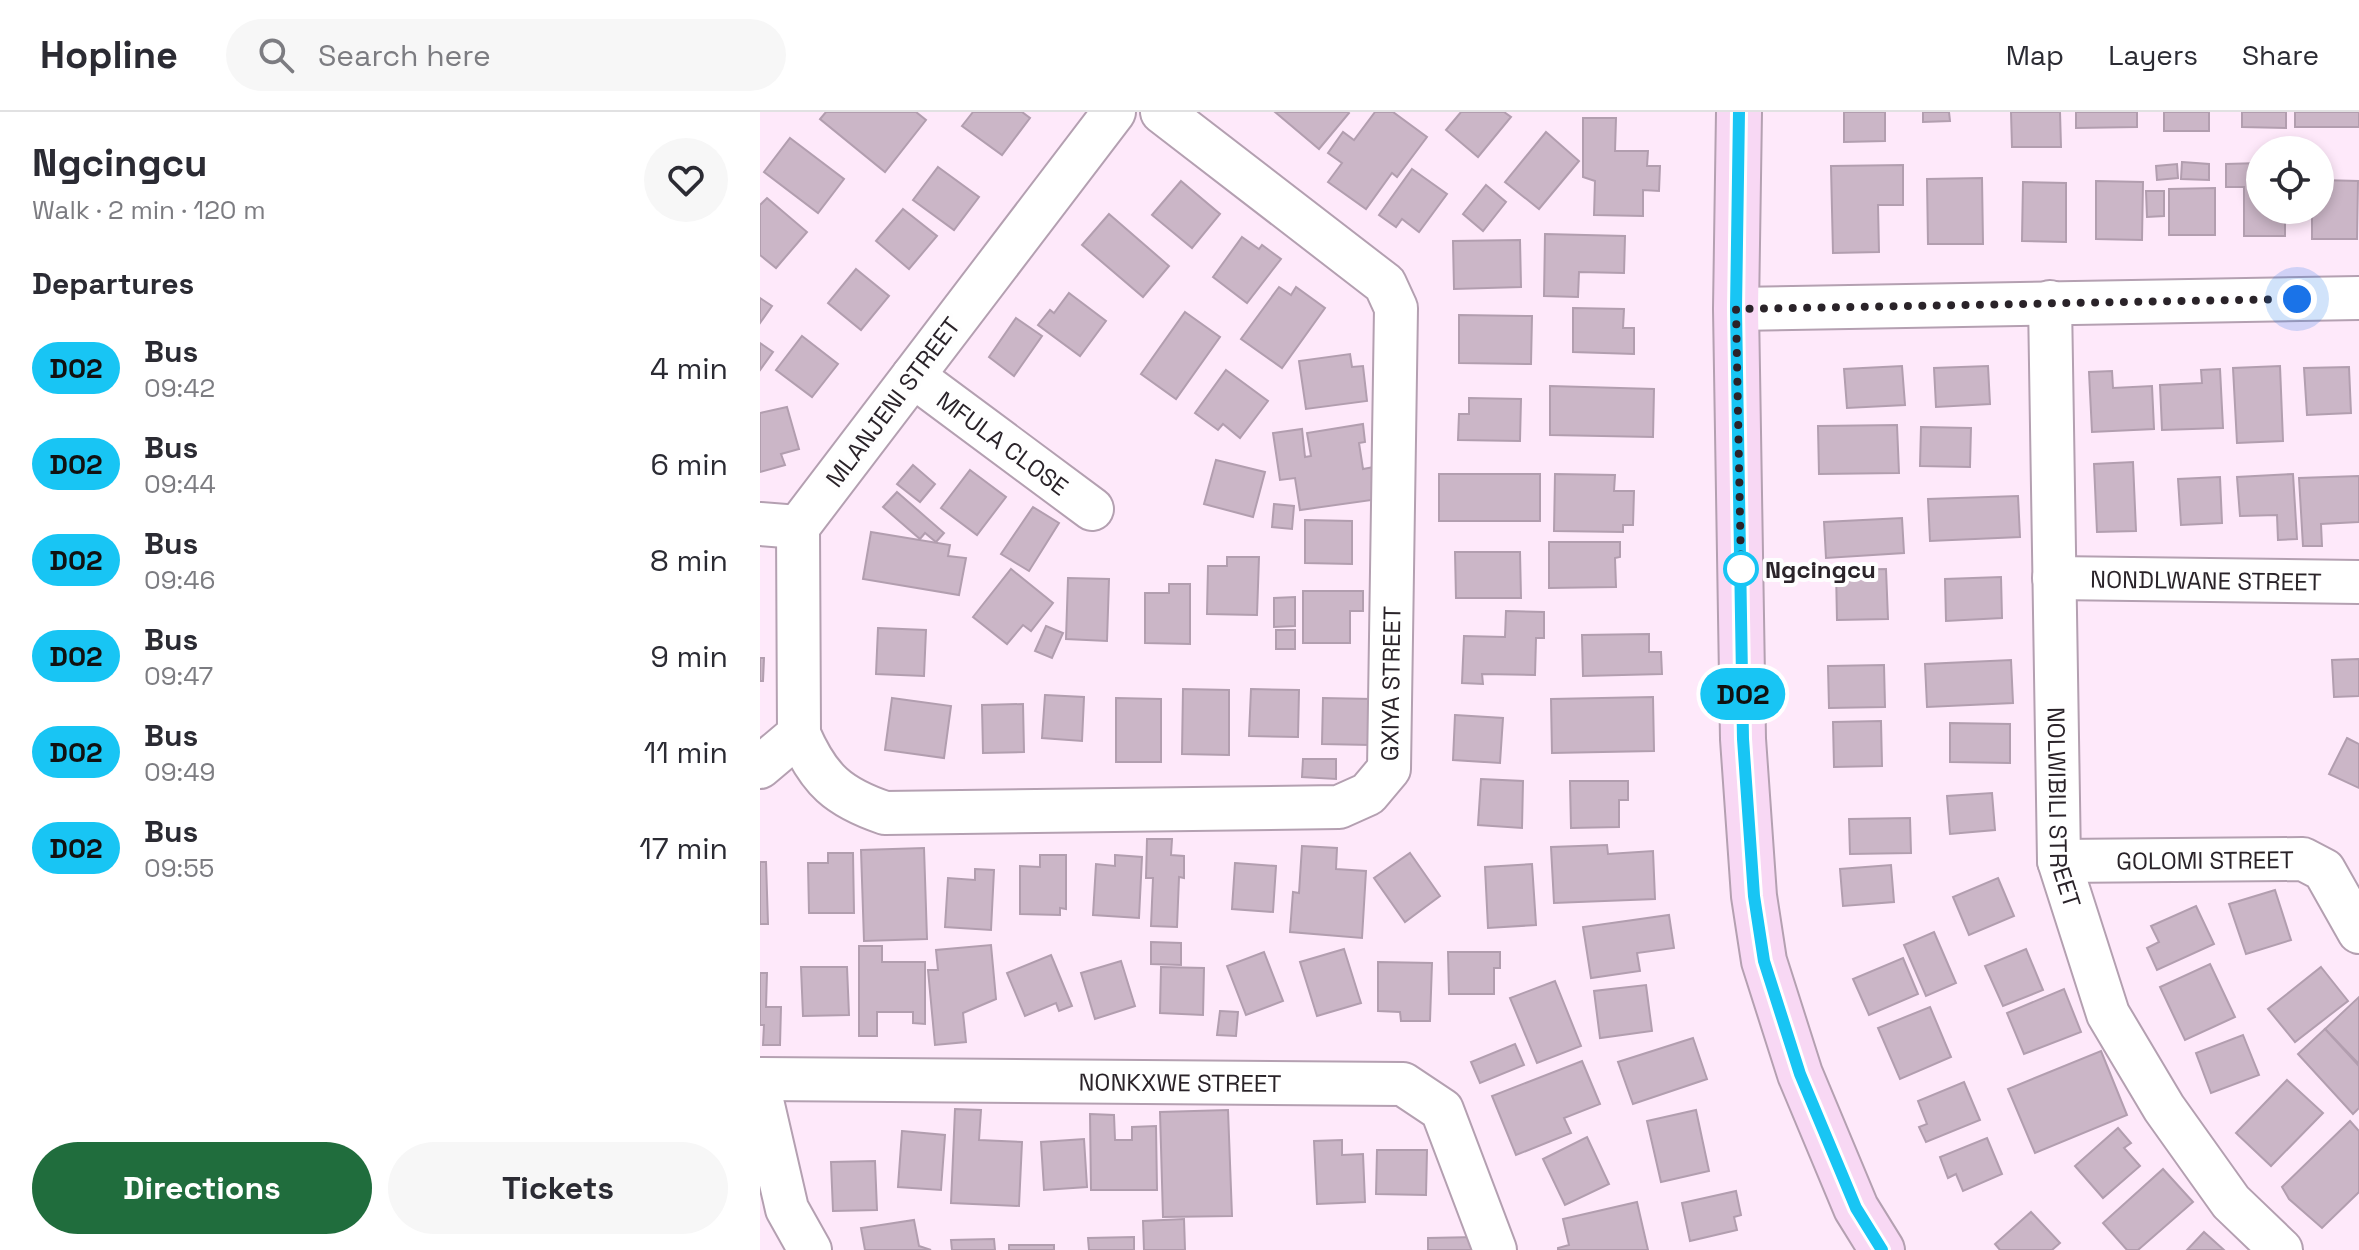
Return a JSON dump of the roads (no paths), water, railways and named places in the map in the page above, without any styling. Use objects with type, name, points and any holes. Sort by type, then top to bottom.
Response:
[{"type":"street","name":"MLANJENI STREET","points":[[799,734],[779,526],[913,376],[1114,112]]},
{"type":"street","name":"GXIYA STREET","points":[[799,734],[810,760],[830,784],[855,803],[885,813],[1339,807],[1368,794],[1389,769],[1396,308],[1393,296],[1385,284],[1162,112]]},
{"type":"street","points":[[1739,112],[1736,309],[1743,739],[1750,863],[1764,961],[1800,1074],[1856,1208],[1882,1250]]},
{"type":"street","points":[[1736,309],[2359,298]]},
{"type":"street","name":"NOLWIBILI STREET","points":[[2050,302],[2059,861],[2108,1014],[2164,1108],[2231,1202],[2281,1250]]},
{"type":"street","name":"MFULA CLOSE","points":[[913,376],[1092,509]]},
{"type":"street","name":"NONDLWANE STREET","points":[[2054,578],[2359,582]]},
{"type":"street","points":[[760,767],[799,734]]},
{"type":"street","name":"GOLOMI STREET","points":[[2059,861],[2303,859],[2324,870],[2359,932]]},
{"type":"street","name":"NONKXWE STREET","points":[[760,1079],[1403,1084],[1442,1110],[1495,1250]]},
{"type":"street","points":[[760,1092],[787,1209],[810,1250]]},
{"type":"place","name":"Ngcingcu","points":[[1741,569]]}]
